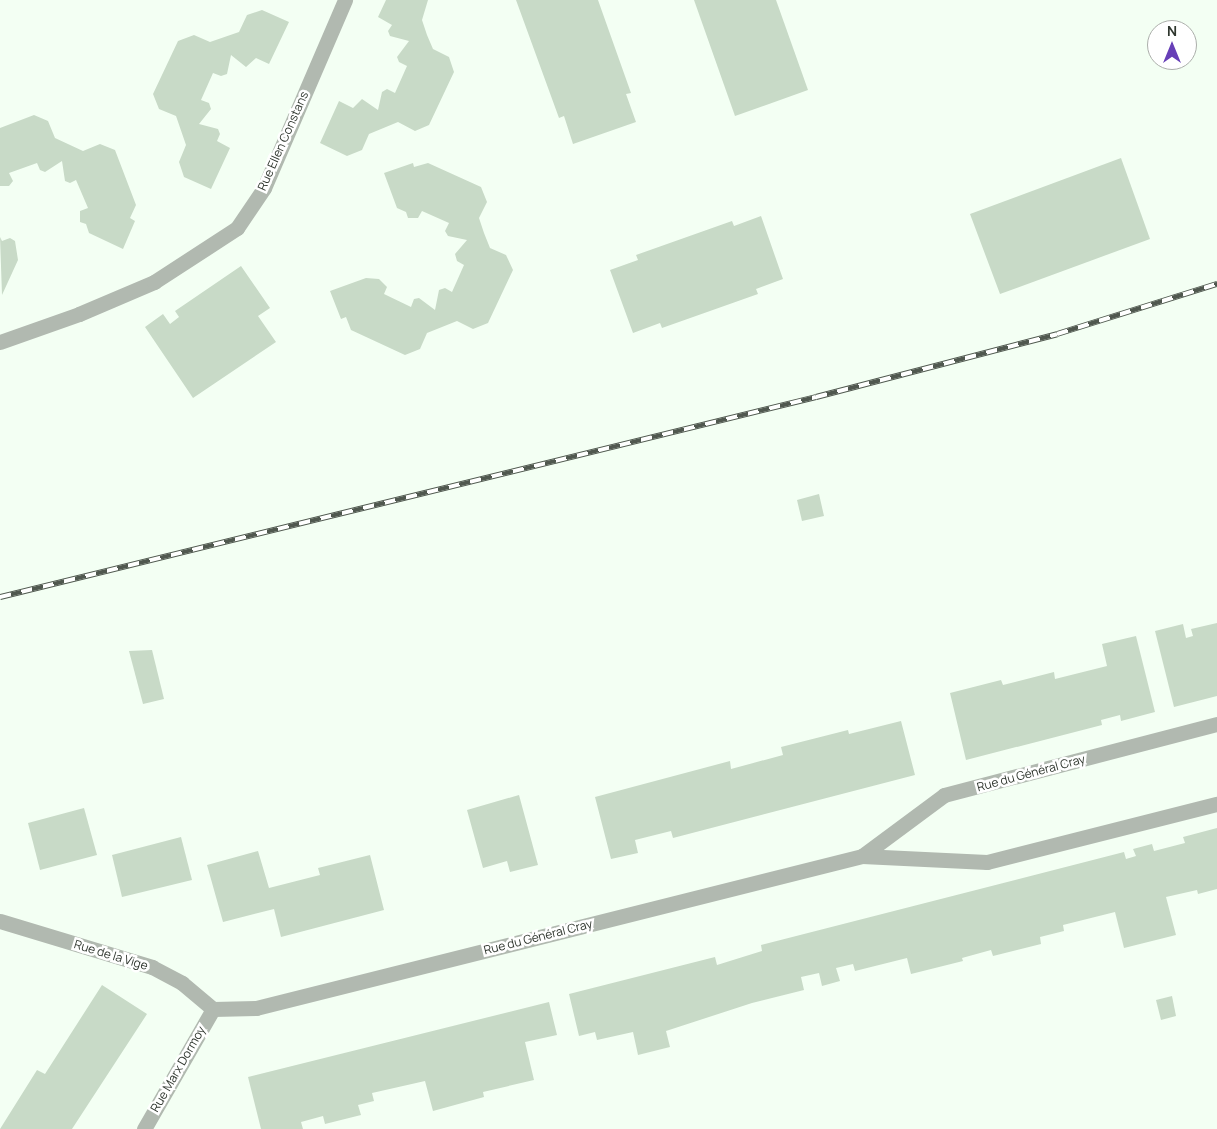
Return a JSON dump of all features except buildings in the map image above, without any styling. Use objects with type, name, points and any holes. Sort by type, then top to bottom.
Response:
[{"type":"street","name":"Rue Ellen Constans","points":[[0,342],[79,314],[154,282],[237,228],[264,188],[345,0]]},
{"type":"street","name":"Rue du Général Cray","points":[[862,856],[944,795],[1217,724]]},
{"type":"street","name":"Rue du Général Cray","points":[[213,1009],[256,1008],[862,856],[987,862],[1217,804]]},
{"type":"street","name":"Rue de la Vige","points":[[0,921],[152,967],[182,983],[213,1009]]},
{"type":"street","name":"Rue Marx Dormoy","points":[[144,1129],[213,1009]]},
{"type":"railway","points":[[0,597],[816,397],[1057,334],[1217,284]]}]
